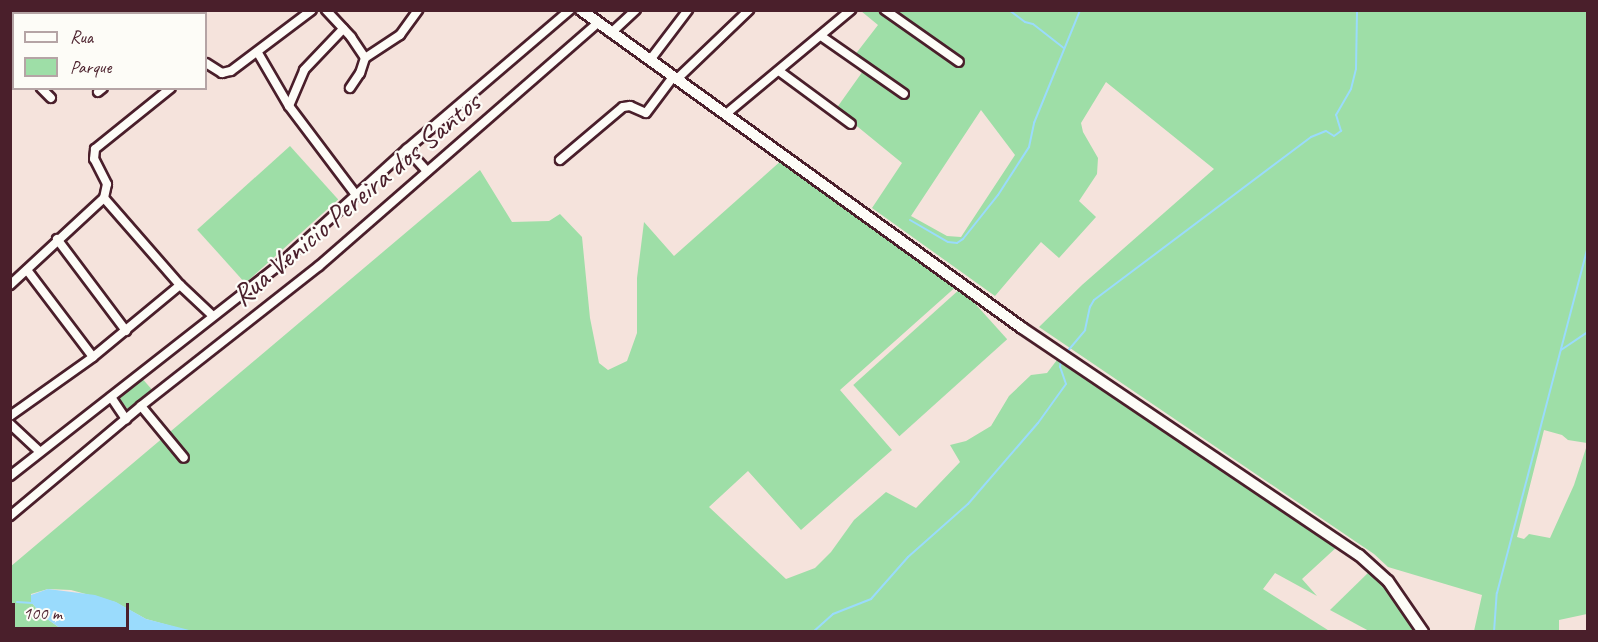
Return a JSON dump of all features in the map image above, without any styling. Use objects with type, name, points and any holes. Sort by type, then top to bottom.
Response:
[{"type":"main road","points":[[581,10],[1022,328],[1359,555],[1389,581],[1424,632]]},
{"type":"street","points":[[207,64],[226,73],[258,53],[312,10]]},
{"type":"street","points":[[326,10],[365,58]]},
{"type":"street","points":[[350,88],[360,73],[365,58],[400,35],[418,10]]},
{"type":"street","points":[[10,476],[280,264],[407,149],[570,10]]},
{"type":"street","points":[[611,33],[636,10]]},
{"type":"street","points":[[650,60],[688,10]]},
{"type":"street","points":[[560,160],[623,107],[630,106],[646,113],[675,78],[749,10]]},
{"type":"street","points":[[726,114],[851,10]]},
{"type":"street","points":[[885,10],[958,62]]},
{"type":"street","name":"Rua Venicio Pereira dos Santos","points":[[10,516],[141,406],[319,266],[598,23]]},
{"type":"street","points":[[289,106],[304,70],[343,29]]},
{"type":"street","points":[[821,36],[904,94]]},
{"type":"street","points":[[258,53],[289,106],[356,195]]},
{"type":"street","points":[[779,71],[851,123]]},
{"type":"street","points":[[43,90],[51,98]]},
{"type":"street","points":[[12,281],[27,270],[57,239],[104,198],[107,184],[94,159],[95,149],[169,90]]},
{"type":"street","points":[[407,149],[427,171]]},
{"type":"street","points":[[104,198],[180,285],[213,316]]},
{"type":"street","points":[[57,239],[126,331]]},
{"type":"street","points":[[27,270],[93,357]]},
{"type":"street","points":[[10,417],[93,357],[180,285]]},
{"type":"street","points":[[111,397],[126,419]]},
{"type":"street","points":[[141,406],[184,458]]},
{"type":"street","points":[[10,424],[39,451]]},
{"type":"green space","points":[[861,11],[1587,11],[1587,443],[1568,440],[1562,435],[1544,430],[1517,537],[1524,539],[1529,534],[1550,538],[1574,485],[1587,445],[1587,614],[1559,620],[1559,631],[1474,631],[1482,595],[1388,567],[1374,554],[1039,327],[1082,285],[1214,169],[1106,82],[1081,123],[1083,132],[1098,158],[1097,174],[1079,201],[1096,217],[1059,258],[1041,242],[995,296],[872,208],[902,163],[836,109],[863,71],[851,60],[878,25]],"holes":[[[981,110],[1015,155],[961,237],[947,236],[911,216]]]},
{"type":"green space","points":[[290,146],[338,200],[245,283],[197,230]]},
{"type":"green space","points":[[783,159],[959,284],[840,390],[892,450],[801,530],[748,471],[709,507],[786,579],[815,568],[831,552],[854,520],[886,492],[916,508],[960,462],[950,445],[966,441],[991,426],[1009,396],[1031,375],[1047,373],[1060,356],[1339,545],[1302,579],[1317,596],[1275,573],[1263,589],[1331,632],[193,632],[146,619],[115,602],[71,590],[48,589],[31,594],[31,602],[43,616],[64,631],[11,632],[10,567],[480,170],[512,222],[549,221],[560,214],[582,237],[590,318],[599,363],[608,370],[627,361],[637,333],[637,278],[644,222],[674,256]]},
{"type":"green space","points":[[961,288],[1007,339],[899,436],[853,385]]},
{"type":"green space","points":[[140,376],[153,391],[130,411],[117,396]]},
{"type":"green space","points":[[1372,569],[1382,578],[1419,631],[1369,631],[1330,610]]},
{"type":"water","points":[[48,589],[95,595],[116,602],[146,619],[193,631],[64,631],[43,616],[31,602],[31,595]]},
{"type":"waterway","points":[[1009,10],[1025,22],[1033,24],[1064,48]]},
{"type":"waterway","points":[[910,220],[948,242],[957,243],[963,239],[998,195],[1029,147],[1034,123],[1080,10]]},
{"type":"waterway","points":[[1066,353],[1085,330],[1090,307],[1094,300],[1311,137],[1326,131],[1334,136],[1341,131],[1336,115],[1351,89],[1356,69],[1357,10]]},
{"type":"waterway","points":[[1494,632],[1497,593],[1588,246]]},
{"type":"waterway","points":[[1561,350],[1588,332]]},
{"type":"waterway","points":[[813,632],[833,614],[871,599],[908,557],[968,504],[1038,423],[1066,384],[1060,367],[1061,360]]},
{"type":"waterway","points":[[17,602],[32,603]]}]
